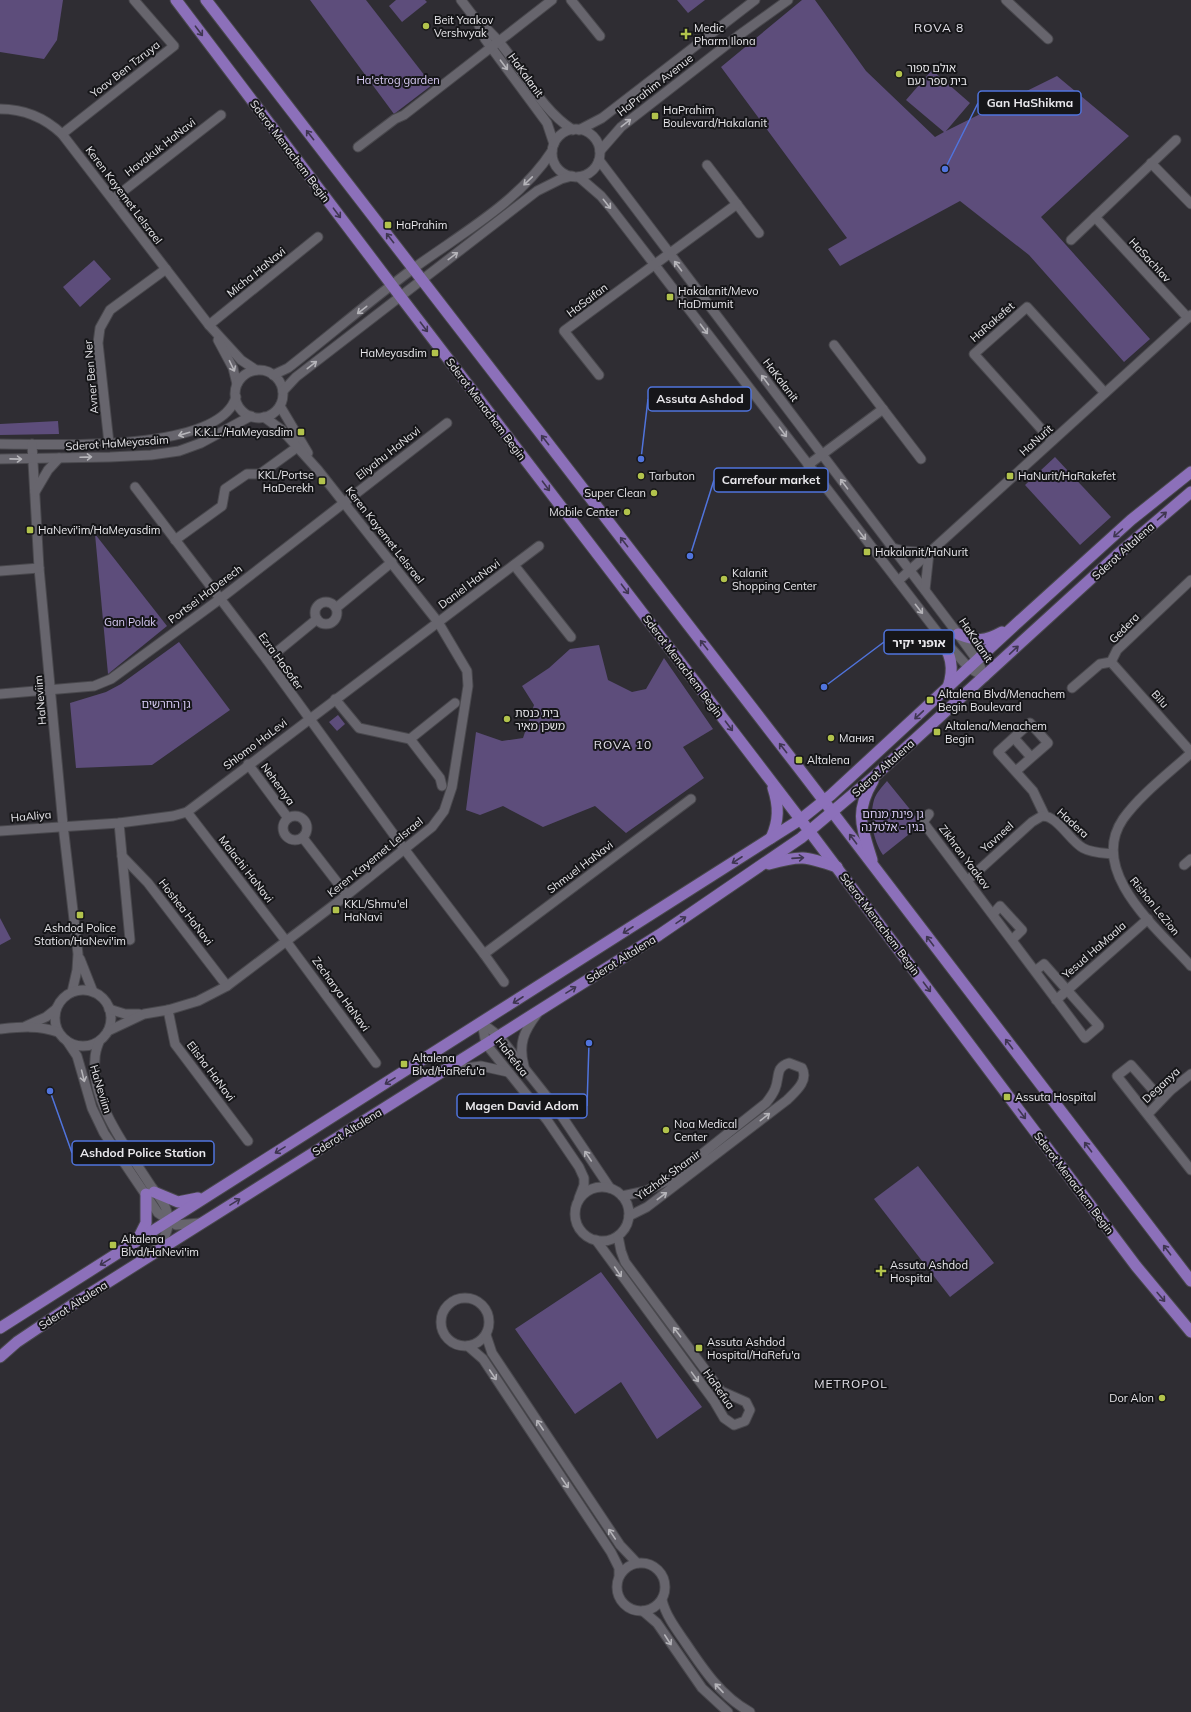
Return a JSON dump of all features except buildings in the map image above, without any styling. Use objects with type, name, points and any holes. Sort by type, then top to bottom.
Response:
[{"type":"main road","name":"Sderot Menachem Begin","points":[[176,0],[400,296],[801,819],[1136,1266],[1191,1332]]},
{"type":"main road","points":[[206,0],[833,812],[1191,1281]]},
{"type":"main road","name":"Sderot Altalena","points":[[0,1328],[136,1243],[208,1195],[482,1023],[801,819],[824,801],[1131,520],[1191,472]]},
{"type":"main road","name":"Sderot Altalena","points":[[0,1357],[17,1342],[151,1255],[659,935],[810,832],[877,774],[1117,555],[1191,492]]},
{"type":"main road","points":[[958,634],[970,639],[981,640],[998,634],[1015,625]]},
{"type":"main road","points":[[941,637],[950,656],[952,666],[947,688]]},
{"type":"main road","points":[[873,866],[860,813],[866,793],[877,774]]},
{"type":"main road","points":[[770,780],[777,800],[778,817],[770,839]]},
{"type":"main road","points":[[760,867],[800,857],[817,860],[837,867]]},
{"type":"main road","points":[[136,1243],[146,1223],[150,1193],[178,1202],[195,1200],[208,1195]]},
{"type":"street","name":"Yoav Ben Tzruya","points":[[62,134],[174,46],[134,0]]},
{"type":"street","name":"HaKalanit","points":[[461,0],[476,21],[480,31],[495,45],[552,112],[576,130]]},
{"type":"street","points":[[358,147],[395,119],[408,112],[552,0]]},
{"type":"street","points":[[571,0],[600,36]]},
{"type":"street","name":"HaPrahim Avenue","points":[[576,130],[602,118],[755,0]]},
{"type":"street","name":"HaPrahim Avenue","points":[[599,156],[621,127],[738,36],[788,0]]},
{"type":"street","points":[[1006,0],[1048,39]]},
{"type":"street","name":"HaKalanit","points":[[495,45],[547,123],[553,147]]},
{"type":"street","name":"Keren Kayemet LeIsrael","points":[[0,109],[19,110],[37,116],[51,124],[62,134],[209,325],[241,360],[256,370]]},
{"type":"street","name":"Havakuk HaNavi","points":[[113,199],[221,115]]},
{"type":"street","points":[[273,375],[288,368],[413,269],[515,194],[542,167],[561,134],[576,130],[591,135],[595,139],[599,156],[592,171],[576,177],[561,179],[537,191],[296,377],[283,390]]},
{"type":"street","points":[[1071,240],[1176,140]]},
{"type":"street","points":[[553,147],[552,158],[559,170],[576,177]]},
{"type":"street","name":"HaKalanit","points":[[599,156],[669,254],[958,634],[973,664]]},
{"type":"street","points":[[1152,163],[1191,204]]},
{"type":"street","points":[[707,165],[759,233]]},
{"type":"street","name":"HaKalanit","points":[[576,177],[601,196],[655,264],[941,637],[985,676]]},
{"type":"street","name":"HaSaifan","points":[[599,375],[564,331],[737,204]]},
{"type":"street","name":"HaSachlav","points":[[1095,217],[1189,317]]},
{"type":"street","name":"Micha HaNavi","points":[[209,325],[318,237]]},
{"type":"street","name":"Avner Ben Ner","points":[[110,443],[98,343],[100,328],[110,310],[166,269]]},
{"type":"street","name":"HaRakefet","points":[[1052,442],[974,354],[1027,307],[1105,393]]},
{"type":"street","name":"HaNurit","points":[[898,581],[1189,317]]},
{"type":"street","name":"Keren Kayemet LeIsrael","points":[[209,325],[233,368],[238,384]]},
{"type":"street","points":[[834,345],[921,459]]},
{"type":"street","points":[[256,370],[266,371],[273,375],[280,382],[283,390],[280,406],[273,413],[264,417],[251,416],[241,409],[236,397],[238,384],[246,374],[256,370]]},
{"type":"street","name":"Sderot HaMeyasdim","points":[[0,444],[110,443],[148,441],[179,435],[206,427],[230,409],[236,397]]},
{"type":"street","name":"Keren Kayemet LeIsrael","points":[[280,406],[318,470]]},
{"type":"street","points":[[808,465],[883,409]]},
{"type":"street","name":"Sderot HaMeyasdim","points":[[0,459],[151,454],[178,451],[201,443],[251,416]]},
{"type":"street","name":"Keren Kayemet LeIsrael","points":[[109,1009],[125,1014],[144,1014],[168,1010],[198,1000],[227,986],[347,895],[432,827],[444,811],[452,787],[466,702],[467,671],[438,622],[345,502],[318,470],[296,448],[282,430],[264,417]]},
{"type":"street","name":"Eliyahu HaNavi","points":[[345,502],[447,423]]},
{"type":"street","name":"HaNeviim","points":[[32,444],[39,568],[52,690],[63,825],[78,954],[77,970],[72,992]]},
{"type":"street","points":[[175,540],[222,506],[225,489],[247,474],[260,474],[296,448]]},
{"type":"street","points":[[35,494],[48,470],[59,458]]},
{"type":"street","name":"Ezra HaSofer","points":[[135,488],[267,660],[404,850]]},
{"type":"street","name":"Portsei HaDerech","points":[[0,694],[94,686],[112,678],[220,599],[345,502]]},
{"type":"street","name":"Daniel HaNavi","points":[[438,622],[539,546]]},
{"type":"street","points":[[893,548],[904,551],[930,553],[925,590]]},
{"type":"street","points":[[336,608],[392,562]]},
{"type":"street","name":"Daniel HaNavi","points":[[514,565],[571,637]]},
{"type":"street","points":[[0,571],[39,568]]},
{"type":"street","name":"Gedera","points":[[1111,662],[1117,650],[1191,580]]},
{"type":"street","points":[[327,602],[336,608],[337,615],[334,621],[327,624],[317,619],[316,613],[320,604],[327,602]]},
{"type":"street","points":[[267,660],[317,619]]},
{"type":"street","name":"Shlomo HaLevi","points":[[63,825],[119,823],[173,816],[187,812],[248,764],[438,622]]},
{"type":"street","points":[[1072,688],[1100,664],[1111,662]]},
{"type":"street","name":"Bilu","points":[[1111,662],[1191,752]]},
{"type":"street","points":[[335,699],[359,728],[410,739],[441,782]]},
{"type":"street","points":[[410,739],[455,703]]},
{"type":"street","name":"Hadera","points":[[1016,772],[1048,743],[1030,723],[998,752],[1037,798],[1045,816],[1054,819],[1073,841],[1084,849],[1113,854]]},
{"type":"street","points":[[1014,738],[1031,757]]},
{"type":"street","name":"Rishon LeZion","points":[[1191,752],[1126,816],[1116,833],[1113,854],[1115,869],[1122,885],[1148,919],[1191,966]]},
{"type":"street","name":"Nehemya","points":[[248,764],[288,818]]},
{"type":"street","name":"Shmuel HaNavi","points":[[484,954],[691,799]]},
{"type":"street","name":"Malachi HaNavi","points":[[187,812],[286,940]]},
{"type":"street","name":"Zikhron Yaakov","points":[[930,814],[923,822],[1085,1038],[1100,1026],[1044,964],[1035,971]]},
{"type":"street","name":"Nehemya","points":[[295,816],[305,820],[307,831],[303,838],[296,840],[286,836],[283,828],[288,818],[295,816]]},
{"type":"street","name":"Yavneel","points":[[968,880],[1032,822],[1045,816]]},
{"type":"street","points":[[119,823],[130,940]]},
{"type":"street","name":"HaAliya","points":[[0,831],[63,825]]},
{"type":"street","points":[[303,838],[347,895]]},
{"type":"street","points":[[404,850],[504,982]]},
{"type":"street","name":"Hoshea HaNavi","points":[[122,856],[148,883],[227,986]]},
{"type":"street","points":[[993,914],[1000,906],[1022,930],[1012,940]]},
{"type":"street","name":"Yesud HaMaala","points":[[1056,1000],[1148,919]]},
{"type":"street","name":"Zecharya HaNavi","points":[[286,940],[376,1063]]},
{"type":"street","name":"HaNeviim","points":[[78,954],[92,992]]},
{"type":"street","points":[[23,1027],[46,1016],[56,1009],[65,996],[79,990],[92,992],[103,998],[111,1016],[108,1031],[99,1042],[86,1046],[73,1044],[67,1041],[58,1032],[55,1025],[56,1009]]},
{"type":"street","name":"Elisha HaNavi","points":[[168,1010],[175,1044],[248,1141]]},
{"type":"street","points":[[525,1069],[522,1056],[522,1040],[526,1029],[538,1011]]},
{"type":"street","name":"Keren Kayemet LeIsrael","points":[[108,1031],[144,1014]]},
{"type":"street","name":"HaRefua","points":[[482,1023],[499,1036],[559,1112],[610,1188]]},
{"type":"street","name":"HaRefua","points":[[482,1023],[486,1044],[547,1120],[579,1167],[584,1178],[584,1185],[579,1198]]},
{"type":"street","points":[[0,1029],[23,1027],[47,1028],[58,1032]]},
{"type":"street","name":"HaNeviim","points":[[67,1041],[77,1056],[92,1108],[104,1134],[150,1193],[166,1208],[168,1221]]},
{"type":"street","name":"HaNeviim","points":[[99,1042],[94,1067],[98,1091],[115,1130],[150,1193]]},
{"type":"street","name":"Yitzhak Shamir","points":[[622,1196],[646,1191],[669,1180],[766,1102],[775,1089],[781,1067],[790,1063],[802,1068],[804,1076],[803,1081],[787,1100],[647,1207],[629,1216]]},
{"type":"street","points":[[1161,1099],[1131,1065],[1117,1076],[1191,1170]]},
{"type":"street","points":[[443,1071],[481,1066],[508,1072]]},
{"type":"street","name":"Deganya","points":[[1148,1114],[1161,1099],[1191,1074]]},
{"type":"street","points":[[602,1187],[610,1188],[622,1196],[628,1209],[629,1216],[623,1230],[618,1236],[611,1239],[596,1240],[582,1232],[576,1222],[575,1211],[579,1198],[593,1188],[602,1187]]},
{"type":"street","points":[[151,1255],[166,1236],[168,1221],[180,1226],[202,1223]]},
{"type":"street","name":"HaRefua","points":[[596,1240],[714,1401],[724,1418],[734,1425],[745,1421],[750,1415],[750,1410],[746,1402],[721,1391],[625,1262],[618,1236]]},
{"type":"street","points":[[638,1563],[620,1545],[492,1354],[486,1335],[490,1320],[482,1303],[464,1297],[452,1300],[442,1314],[441,1327],[446,1336],[453,1343],[468,1346],[483,1359],[607,1545],[616,1560],[619,1575],[616,1589],[619,1598],[626,1606],[643,1611],[657,1623],[702,1688],[728,1712]]},
{"type":"street","points":[[468,1346],[478,1342],[486,1335]]},
{"type":"street","points":[[619,1575],[627,1567],[638,1563],[650,1564],[655,1567],[663,1576],[665,1588],[662,1600],[671,1622],[712,1680],[735,1702],[750,1712]]},
{"type":"street","points":[[643,1611],[654,1608],[662,1600]]},
{"type":"green space","points":[[0,0],[63,0],[57,40],[44,59],[0,52]]},
{"type":"green space","name":"Ha'etrog garden","points":[[310,0],[366,0],[432,85],[394,114]]},
{"type":"green space","points":[[396,0],[425,0],[427,2],[402,22],[389,6]]},
{"type":"green space","points":[[677,0],[705,0],[688,13]]},
{"type":"green space","points":[[802,0],[815,0],[866,71],[935,137],[944,132],[906,100],[932,70],[970,103],[946,131],[1057,76],[1129,136],[1041,217],[1150,339],[1124,362],[1029,255],[960,201],[840,266],[828,249],[847,238],[721,67]]},
{"type":"green space","points":[[94,260],[111,279],[80,307],[63,287]]},
{"type":"green space","points":[[58,421],[59,434],[0,435],[0,424]]},
{"type":"green space","points":[[1055,457],[1111,517],[1080,545],[1025,485]]},
{"type":"green space","name":"Gan Polak","points":[[95,534],[167,626],[108,674]]},
{"type":"green space","name":"גן החרשים","points":[[179,642],[230,710],[152,765],[76,768],[70,703],[106,692],[121,684]]},
{"type":"green space","points":[[599,645],[608,680],[632,692],[646,689],[664,658],[713,729],[683,747],[704,778],[626,833],[595,806],[543,827],[503,806],[480,815],[466,810],[476,732],[502,741],[523,738],[534,705],[522,686],[549,668],[570,649]]},
{"type":"green space","points":[[338,715],[345,724],[337,731],[329,722]]},
{"type":"green space","name":"גן פינת מנחם בגין - אלטלנה","points":[[887,781],[917,818],[915,824],[918,827],[883,855],[874,835],[872,814],[875,797]]},
{"type":"green space","points":[[0,918],[11,939],[0,945]]},
{"type":"green space","points":[[918,1166],[994,1263],[950,1297],[874,1199]]},
{"type":"green space","points":[[601,1272],[702,1407],[657,1439],[621,1382],[575,1414],[515,1329]]},
{"type":"place","name":"Beit Yaakov Vershvyak","points":[[426,26]]},
{"type":"place","name":"Medic Pharm Ilona","points":[[686,34]]},
{"type":"place","name":"אולם ספור בית ספר נעם","points":[[899,74]]},
{"type":"place","name":"HaPrahim Boulevard/Hakalanit","points":[[655,116]]},
{"type":"place","name":"Gan HaShikma","points":[[945,169]]},
{"type":"place","name":"HaPrahim","points":[[388,225]]},
{"type":"place","name":"Hakalanit/Mevo HaDmumit","points":[[670,297]]},
{"type":"place","name":"HaMeyasdim","points":[[435,353]]},
{"type":"place","name":"K.K.L./HaMeyasdim","points":[[301,432]]},
{"type":"place","name":"Assuta Ashdod","points":[[641,459]]},
{"type":"place","name":"Tarbuton","points":[[641,476]]},
{"type":"place","name":"HaNurit/HaRakefet","points":[[1010,476]]},
{"type":"place","name":"KKL/Portse HaDerekh","points":[[322,481]]},
{"type":"place","name":"Super Clean","points":[[654,493]]},
{"type":"place","name":"Mobile Center","points":[[627,512]]},
{"type":"place","name":"HaNevi'im/HaMeyasdim","points":[[30,530]]},
{"type":"place","name":"Hakalanit/HaNurit","points":[[867,552]]},
{"type":"place","name":"Carrefour market","points":[[690,556]]},
{"type":"place","name":"Kalanit Shopping Center","points":[[724,579]]},
{"type":"place","name":"אופני יקיר","points":[[824,687]]},
{"type":"place","name":"Altalena Blvd/Menachem Begin Boulevard","points":[[930,700]]},
{"type":"place","name":"בית כנסת משכן מאיר","points":[[507,719]]},
{"type":"place","name":"Altalena/Menachem Begin","points":[[937,732]]},
{"type":"place","name":"Мания","points":[[831,738]]},
{"type":"place","name":"Altalena","points":[[799,760]]},
{"type":"place","name":"KKL/Shmu'el HaNavi","points":[[336,910]]},
{"type":"place","name":"Ashdod Police Station/HaNevi'im","points":[[80,915]]},
{"type":"place","name":"Magen David Adom","points":[[589,1043]]},
{"type":"place","name":"Altalena Blvd/HaRefu'a","points":[[404,1064]]},
{"type":"place","name":"Ashdod Police Station","points":[[50,1091]]},
{"type":"place","name":"Assuta Hospital","points":[[1007,1097]]},
{"type":"place","name":"Noa Medical Center","points":[[666,1130]]},
{"type":"place","name":"Altalena Blvd/HaNevi'im","points":[[113,1245]]},
{"type":"place","name":"Assuta Ashdod Hospital","points":[[881,1271]]},
{"type":"place","name":"Assuta Ashdod Hospital/HaRefu'a","points":[[699,1348]]},
{"type":"place","name":"Dor Alon","points":[[1162,1398]]},
{"type":"district","name":"ROVA 8","points":[[939,28]]},
{"type":"district","name":"ROVA 10","points":[[623,745]]},
{"type":"district","name":"METROPOL","points":[[851,1384]]}]
